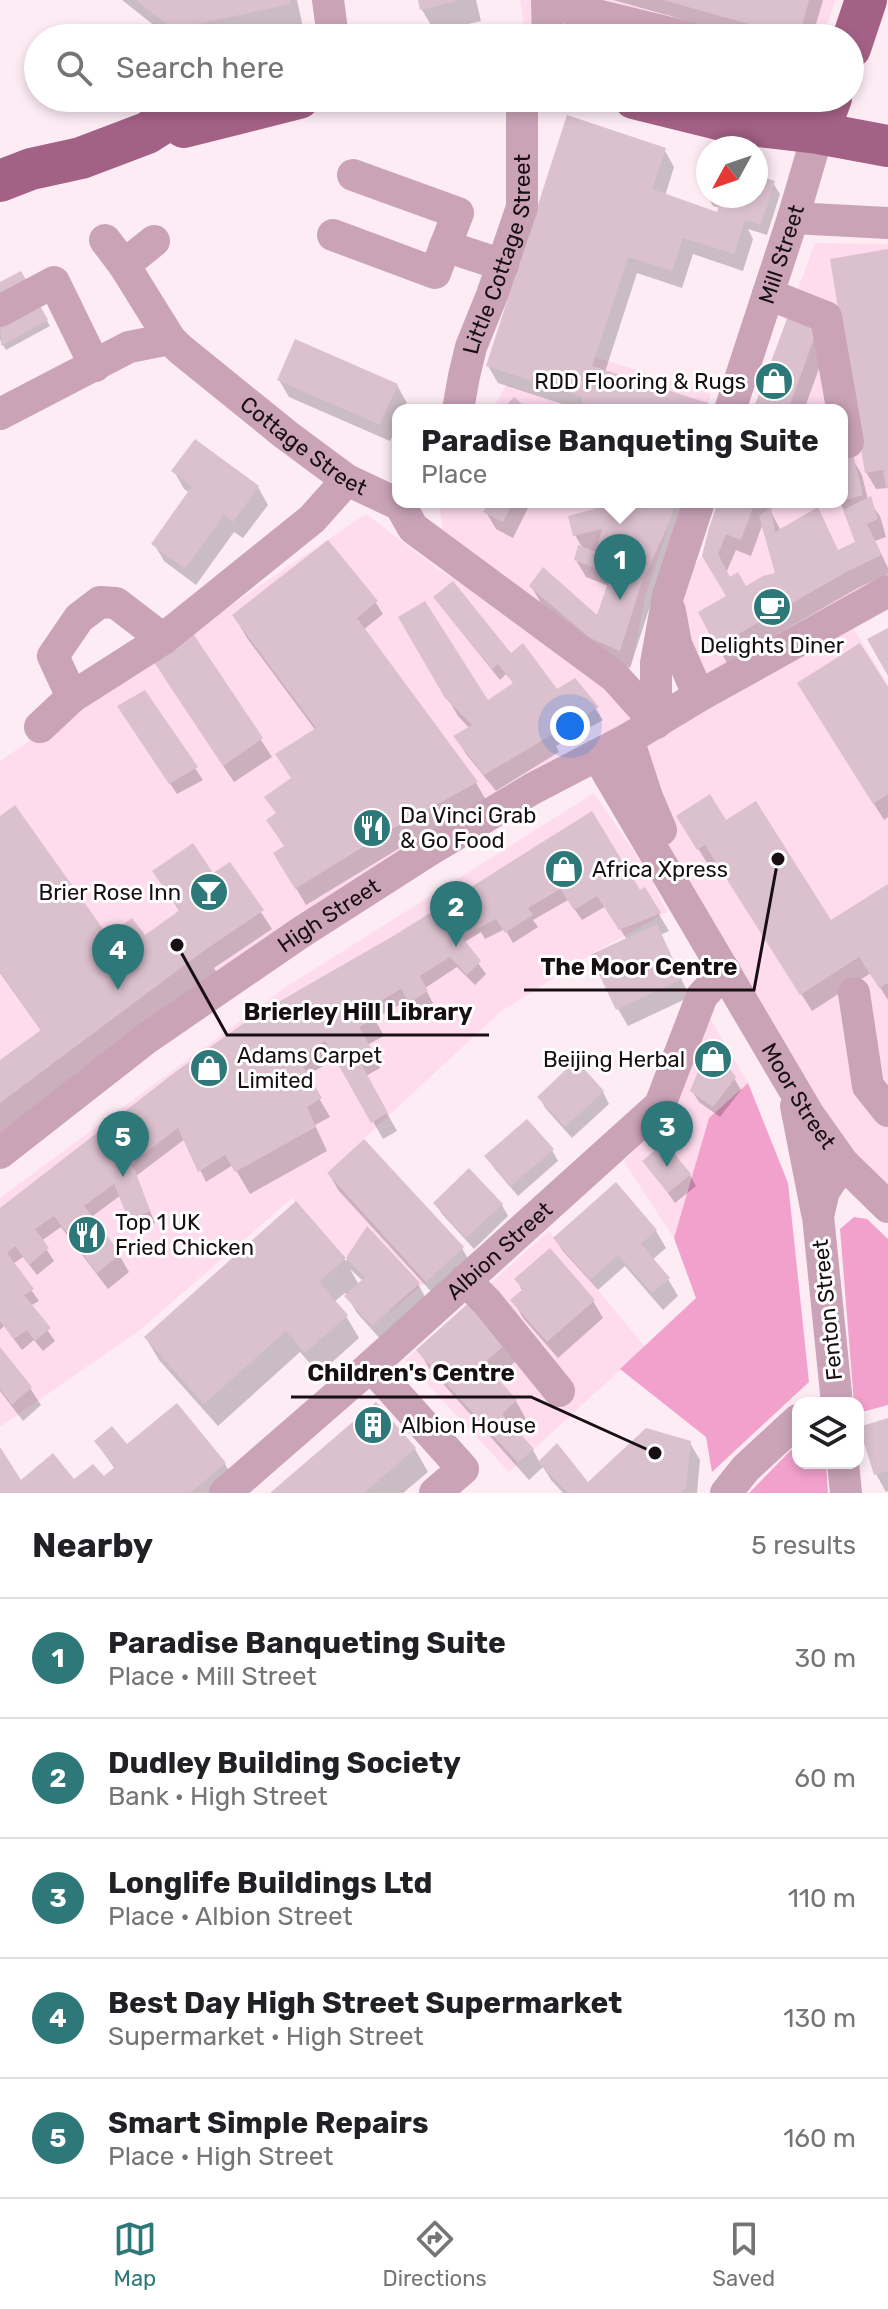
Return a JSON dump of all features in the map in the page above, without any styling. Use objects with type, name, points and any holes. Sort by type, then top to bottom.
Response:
[{"type":"main road","points":[[858,24],[866,0]]},
{"type":"main road","points":[[0,181],[31,169],[81,158],[147,133],[180,112]]},
{"type":"main road","points":[[147,133],[190,127],[242,112]]},
{"type":"main road","points":[[691,112],[735,123],[825,116],[888,129]]},
{"type":"main road","points":[[825,116],[888,146]]},
{"type":"main road","points":[[0,206],[40,186],[81,158]]},
{"type":"street","points":[[328,0],[331,24]]},
{"type":"street","points":[[548,24],[547,3],[633,24]]},
{"type":"street","name":"Little Cottage Street","points":[[459,404],[471,347],[522,207],[522,112]]},
{"type":"street","name":"Mill Street","points":[[732,404],[825,116]]},
{"type":"street","points":[[333,235],[435,273],[458,213],[353,175]]},
{"type":"street","points":[[793,218],[888,223]]},
{"type":"street","points":[[448,239],[505,258]]},
{"type":"street","name":"Cottage Street","points":[[154,241],[114,252],[180,349],[347,480],[392,498]]},
{"type":"street","points":[[0,311],[54,282],[95,366]]},
{"type":"street","points":[[768,294],[826,317],[841,404]]},
{"type":"street","points":[[0,414],[163,328]]},
{"type":"street","points":[[40,727],[72,697],[163,639],[312,519],[347,480]]},
{"type":"street","name":"Cottage Street","points":[[407,508],[413,528],[615,677],[656,723]]},
{"type":"street","points":[[656,723],[656,663],[668,596],[697,508]]},
{"type":"street","name":"High Street","points":[[0,1153],[147,1038],[441,843],[888,591]]},
{"type":"street","points":[[668,596],[676,644],[699,696]]},
{"type":"street","points":[[72,697],[53,656],[79,618],[100,602],[116,603],[163,639]]},
{"type":"street","name":"Moor Street","points":[[628,739],[647,797],[725,971]]},
{"type":"street","name":"Moor Street","points":[[597,755],[809,1115],[843,1163],[888,1207]]},
{"type":"street","name":"Albion Street","points":[[225,1493],[371,1366],[660,1105],[702,996],[725,971]]},
{"type":"street","points":[[854,993],[868,1086],[888,1111]]},
{"type":"street","name":"Fenton Street","points":[[787,1079],[818,1216],[830,1397]]},
{"type":"street","name":"Fenton Street","points":[[818,1216],[824,1191],[843,1163]]},
{"type":"street","points":[[465,1280],[487,1302],[559,1391]]},
{"type":"street","points":[[371,1366],[463,1469],[435,1493]]},
{"type":"street","points":[[726,1493],[746,1468],[792,1426]]},
{"type":"street","points":[[844,1469],[846,1493]]},
{"type":"shaded area","points":[[520,0],[835,0],[827,24],[524,24]]},
{"type":"shaded area","points":[[815,243],[888,244],[888,589],[845,615],[888,685],[888,1207],[843,1163],[612,748],[532,789],[0,1153],[0,761],[366,514],[438,569],[615,677],[656,722],[698,696],[668,596],[702,556],[716,508],[848,508],[848,404],[755,404]]},
{"type":"shaded area","points":[[595,357],[711,394],[708,404],[581,404]]},
{"type":"shaded area","points":[[507,384],[560,404],[495,404]]},
{"type":"shaded area","points":[[674,508],[645,598],[631,668],[596,651],[443,530],[440,510]]},
{"type":"shaded area","points":[[594,793],[648,873],[667,912],[590,955],[500,1012],[327,1173],[426,1282],[391,1311],[365,1277],[292,1198],[140,1330],[0,1427],[0,1198],[286,987]]},
{"type":"shaded area","points":[[710,1018],[748,1083],[709,1118],[674,1238],[624,1162],[679,1101]]},
{"type":"shaded area","points":[[748,1083],[788,1183],[809,1382],[712,1472],[706,1437],[620,1369],[696,1298],[674,1238],[709,1118]]},
{"type":"shaded area","points":[[854,1217],[867,1219],[888,1239],[888,1405],[864,1411],[864,1397],[854,1397],[840,1229]]},
{"type":"shaded area","points":[[549,1231],[645,1347],[509,1472],[405,1360]]},
{"type":"shaded area","points":[[790,1451],[792,1469],[826,1469],[828,1493],[749,1493]]},
{"type":"building","points":[[136,0],[290,0],[291,4],[197,24],[167,24]]},
{"type":"building","points":[[418,0],[457,0],[457,1],[420,10]]},
{"type":"building","points":[[663,0],[809,0],[803,24],[749,24]]},
{"type":"building","points":[[567,115],[666,148],[652,189],[696,205],[696,208],[717,212],[718,208],[766,208],[761,225],[745,220],[734,254],[683,238],[672,271],[628,257],[592,366],[708,404],[581,404],[582,397],[486,366]]},
{"type":"building","points":[[768,179],[775,181],[768,203]]},
{"type":"building","points":[[888,249],[886,488],[883,470],[865,473],[830,259]]},
{"type":"building","points":[[21,271],[48,320],[1,346],[0,282]]},
{"type":"building","points":[[790,311],[820,322],[790,404],[755,404]]},
{"type":"building","points":[[295,339],[398,384],[380,425],[277,380]]},
{"type":"building","points":[[514,397],[522,404],[508,404]]},
{"type":"building","points":[[195,439],[259,486],[233,522],[224,515],[185,569],[151,544],[192,486],[171,471]]},
{"type":"building","points":[[853,455],[863,495],[848,499],[848,456]]},
{"type":"building","points":[[871,496],[878,519],[867,524],[882,555],[848,571],[716,647],[698,612],[726,596],[702,556],[716,508],[753,508],[741,540],[726,534],[718,554],[730,577],[738,572],[746,586],[775,573],[759,516],[771,508],[775,532],[818,508],[838,550],[855,542],[843,510]]},
{"type":"building","points":[[485,508],[510,508],[503,522],[483,512]]},
{"type":"building","points":[[599,508],[674,508],[641,585],[620,651],[590,638],[529,586],[543,567],[597,615],[611,574],[574,560],[578,545],[596,552],[602,529],[573,536],[568,516]]},
{"type":"building","points":[[328,540],[378,601],[357,618],[478,782],[392,829],[295,889],[273,853],[284,846],[266,820],[276,813],[264,797],[291,778],[275,754],[316,728],[232,615]]},
{"type":"building","points":[[453,581],[511,653],[523,643],[557,689],[575,678],[599,707],[484,775],[453,736],[472,725],[445,698],[398,617],[425,601],[488,700],[513,683],[498,664],[492,669],[433,597]]},
{"type":"building","points":[[888,628],[888,676],[867,639]]},
{"type":"building","points":[[192,632],[263,738],[223,766],[152,659]]},
{"type":"building","points":[[860,643],[888,687],[888,794],[873,804],[797,683]]},
{"type":"building","points":[[145,690],[198,767],[169,784],[117,706]]},
{"type":"building","points":[[710,794],[726,820],[756,801],[831,920],[888,884],[888,983],[879,988],[859,957],[800,995],[705,845],[697,850],[676,816]]},
{"type":"building","points":[[15,805],[108,936],[132,918],[145,935],[180,910],[152,871],[193,843],[213,873],[230,862],[264,910],[205,950],[0,1103],[0,1060],[41,1030],[0,972],[0,816]]},
{"type":"building","points":[[592,811],[640,890],[645,887],[661,913],[619,930],[597,896],[574,910],[560,889],[528,908],[533,915],[505,933],[496,919],[462,937],[481,961],[467,975],[450,957],[420,976],[428,991],[409,1003],[401,989],[370,1007],[376,1018],[359,1027],[372,1050],[358,1058],[388,1113],[371,1123],[325,1041],[298,1058],[322,1098],[307,1107],[316,1127],[235,1172],[225,1155],[198,1172],[178,1128],[130,1165],[135,1170],[150,1211],[129,1221],[114,1184],[84,1206],[121,1254],[97,1273],[54,1216],[35,1229],[49,1248],[29,1265],[15,1246],[7,1253],[34,1289],[24,1295],[51,1328],[35,1341],[27,1330],[14,1339],[0,1321],[0,1208],[178,1070],[254,1016],[395,935]]},
{"type":"building","points":[[657,924],[682,979],[616,1010],[590,955]]},
{"type":"building","name":"Beijing Herbal","points":[[710,1042],[736,1077],[713,1107],[690,1091]]},
{"type":"building","points":[[576,1060],[604,1091],[565,1127],[537,1097]]},
{"type":"building","points":[[527,1119],[554,1149],[511,1186],[484,1156]]},
{"type":"building","points":[[364,1139],[464,1247],[426,1282],[327,1173]]},
{"type":"building","points":[[665,1142],[691,1174],[668,1193],[642,1161]]},
{"type":"building","points":[[469,1168],[503,1204],[466,1238],[433,1203]]},
{"type":"building","points":[[616,1182],[657,1230],[641,1244],[670,1278],[652,1293],[618,1255],[590,1280],[553,1238]]},
{"type":"building","points":[[296,1201],[346,1258],[319,1282],[348,1315],[305,1353],[286,1331],[204,1404],[144,1337]]},
{"type":"building","points":[[367,1226],[420,1283],[372,1326],[344,1296],[365,1277],[346,1258]]},
{"type":"building","points":[[550,1248],[595,1300],[547,1342],[510,1300],[523,1289],[514,1279]]},
{"type":"building","points":[[472,1300],[509,1341],[484,1363],[517,1400],[502,1414],[534,1449],[518,1463],[416,1350]]},
{"type":"building","points":[[0,1347],[32,1387],[12,1405],[0,1389]]},
{"type":"building","name":"Albion House","points":[[376,1402],[416,1448],[364,1493],[270,1493]]},
{"type":"building","points":[[177,1403],[226,1463],[190,1493],[0,1493],[0,1447],[21,1480],[53,1453],[74,1479],[93,1464],[104,1476],[115,1467],[94,1441],[112,1426],[127,1444]]},
{"type":"building","points":[[888,1418],[888,1471],[874,1475],[864,1443],[864,1425]]},
{"type":"building","points":[[646,1428],[691,1441],[686,1488],[681,1493],[568,1493],[538,1462],[557,1443],[588,1482]]},
{"type":"place","name":"RDD Flooring & Rugs","points":[[774,381]]},
{"type":"place","name":"Paradise Banqueting Suite","points":[[620,600]]},
{"type":"place","name":"Delights Diner","points":[[772,607]]},
{"type":"place","name":"Da Vinci Grab & Go Food","points":[[372,828]]},
{"type":"place","name":"The Moor Centre","points":[[778,859]]},
{"type":"place","name":"Africa Xpress","points":[[564,869]]},
{"type":"place","name":"Brier Rose Inn","points":[[209,892]]},
{"type":"place","name":"Brierley Hill Library","points":[[177,945]]},
{"type":"place","name":"Dudley Building Society","points":[[456,947]]},
{"type":"place","name":"Best Day High Street Supermarket","points":[[118,990]]},
{"type":"place","name":"Beijing Herbal","points":[[713,1059]]},
{"type":"place","name":"Adams Carpet Limited","points":[[209,1068]]},
{"type":"place","name":"Longlife Buildings Ltd","points":[[667,1167]]},
{"type":"place","name":"Smart Simple Repairs","points":[[123,1177]]},
{"type":"place","name":"Top 1 UK Fried Chicken","points":[[87,1235]]},
{"type":"place","name":"Albion House","points":[[373,1425]]},
{"type":"place","name":"Children's Centre","points":[[655,1453]]}]
